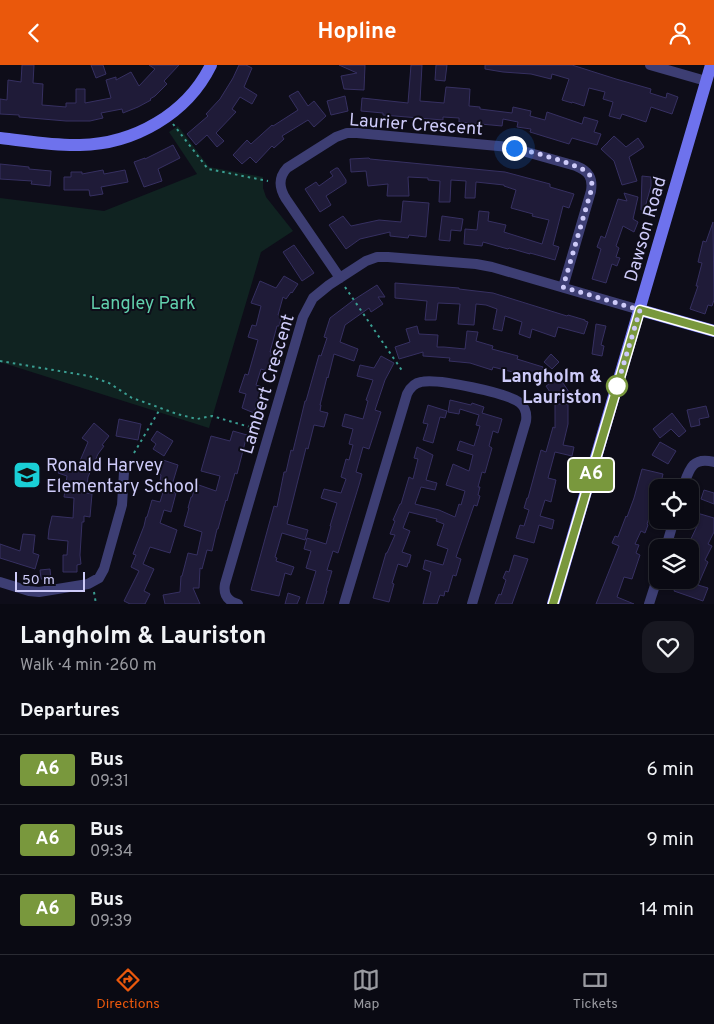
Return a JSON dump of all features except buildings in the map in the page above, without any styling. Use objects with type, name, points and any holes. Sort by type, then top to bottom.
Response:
[{"type":"main road","points":[[0,139],[65,145],[102,144],[121,139],[138,133],[167,117],[200,84],[211,65]]},
{"type":"main road","name":"Dawson Road","points":[[553,604],[711,65]]},
{"type":"main road","points":[[640,310],[714,331]]},
{"type":"street","points":[[650,65],[706,81]]},
{"type":"street","name":"Laurier Crescent","points":[[340,278],[286,199],[281,190],[280,181],[287,168],[330,140],[347,133],[357,133],[509,147],[576,166],[586,171],[592,180],[591,191],[563,287]]},
{"type":"street","name":"Lambert Crescent","points":[[238,604],[231,601],[224,592],[225,584],[306,312],[317,294],[366,261],[378,257],[388,257],[485,265],[640,310]]},
{"type":"street","points":[[344,604],[407,394],[409,389],[416,383],[428,381],[467,386],[510,398],[520,402],[526,410],[526,421],[472,604]]},
{"type":"street","points":[[686,479],[692,465],[704,460],[714,462]]},
{"type":"street","points":[[0,582],[39,593],[99,579],[104,569],[122,505],[124,472]]},
{"type":"street","points":[[649,604],[654,589]]},
{"type":"path","points":[[167,117],[208,169],[268,181]]},
{"type":"path","points":[[340,278],[402,372]]},
{"type":"path","points":[[0,361],[89,376],[109,383],[132,398],[160,409],[193,418],[212,417],[269,433]]},
{"type":"path","points":[[134,453],[160,409]]},
{"type":"path","points":[[92,582],[96,604]]},
{"type":"green space","name":"Langley Park","points":[[178,126],[209,167],[263,177],[263,188],[266,197],[293,231],[261,252],[209,428],[0,362],[0,198],[104,211],[197,174],[169,132]]},
{"type":"bus line","name":"A6","points":[[553,604],[640,310],[714,331]]},
{"type":"place","name":"Langholm & Lauriston","points":[[617,386]]},
{"type":"place","name":"Ronald Harvey Elementary School","points":[[27,475]]},
{"type":"route","points":[[514,148],[576,166],[590,175],[592,180],[591,191],[563,287],[640,310],[617,386]]}]
